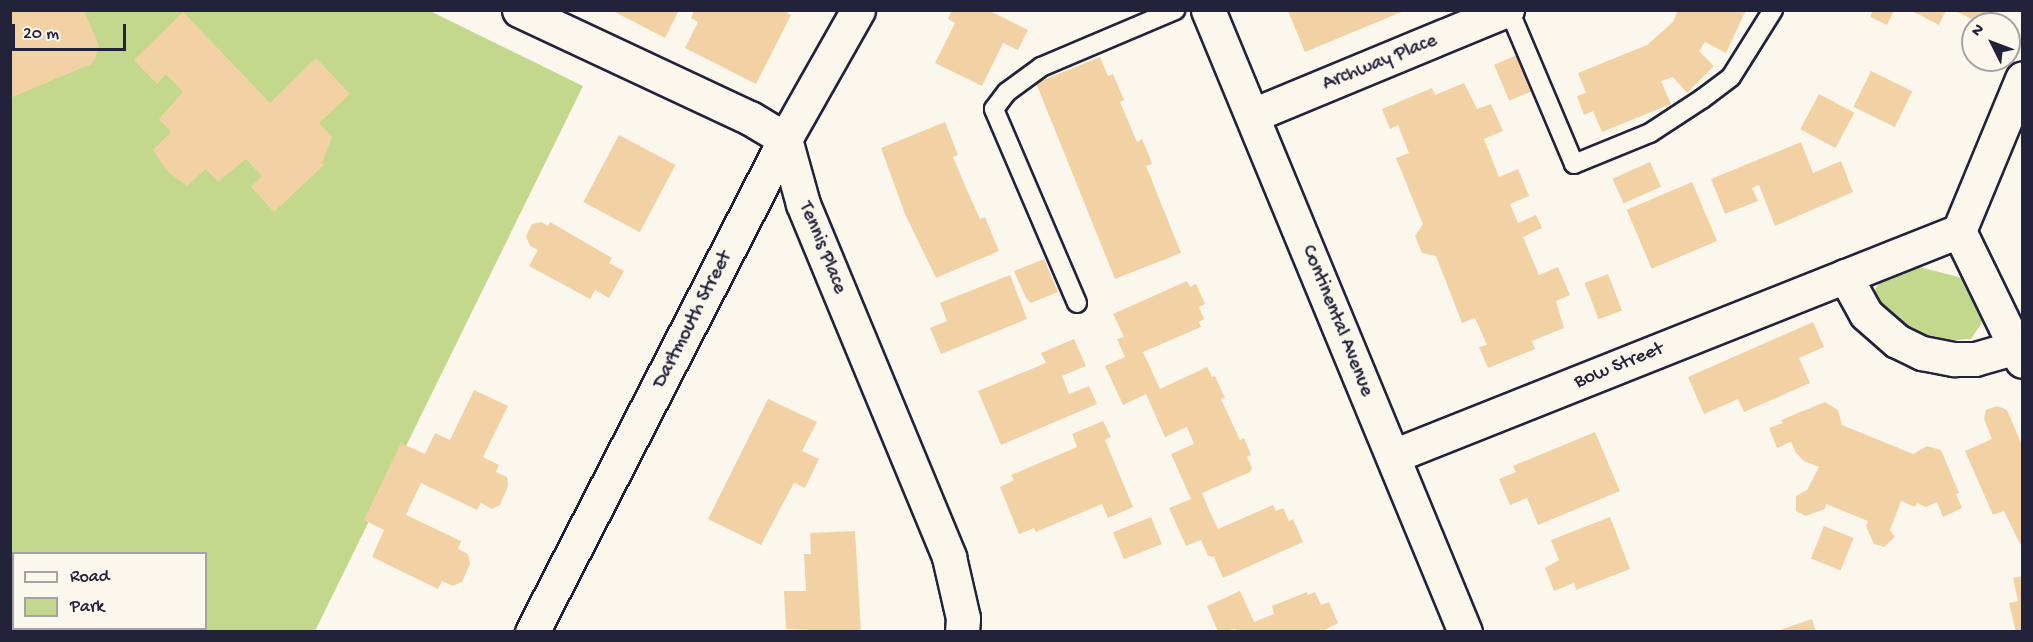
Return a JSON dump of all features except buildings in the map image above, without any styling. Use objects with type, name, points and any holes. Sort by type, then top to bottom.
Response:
[{"type":"street","points":[[519,10],[750,118],[785,139]]},
{"type":"street","name":"Dartmouth Street","points":[[532,632],[785,139],[858,10]]},
{"type":"street","name":"Continental Avenue","points":[[1208,10],[1465,632]]},
{"type":"street","name":"Archway Place","points":[[1253,115],[1508,10]]},
{"type":"street","points":[[1845,276],[1866,314],[1897,341],[1922,353],[1954,359],[2020,354],[1959,231],[2022,79]]},
{"type":"street","name":"Tennis Place","points":[[785,139],[803,204],[949,557],[963,618],[962,632]]},
{"type":"street","name":"Bow Street","points":[[1392,456],[1959,231]]},
{"type":"lane","points":[[1077,303],[994,109],[1007,92],[1041,67],[1175,10]]},
{"type":"lane","points":[[1508,10],[1574,164],[1650,132],[1702,99],[1731,77],[1773,10]]},
{"type":"green space","points":[[10,11],[430,11],[583,86],[315,631],[11,631]]},
{"type":"green space","points":[[1907,264],[1963,278],[1979,298],[1985,318],[1971,339],[1941,341],[1908,332],[1881,311],[1875,290],[1886,271]]}]
